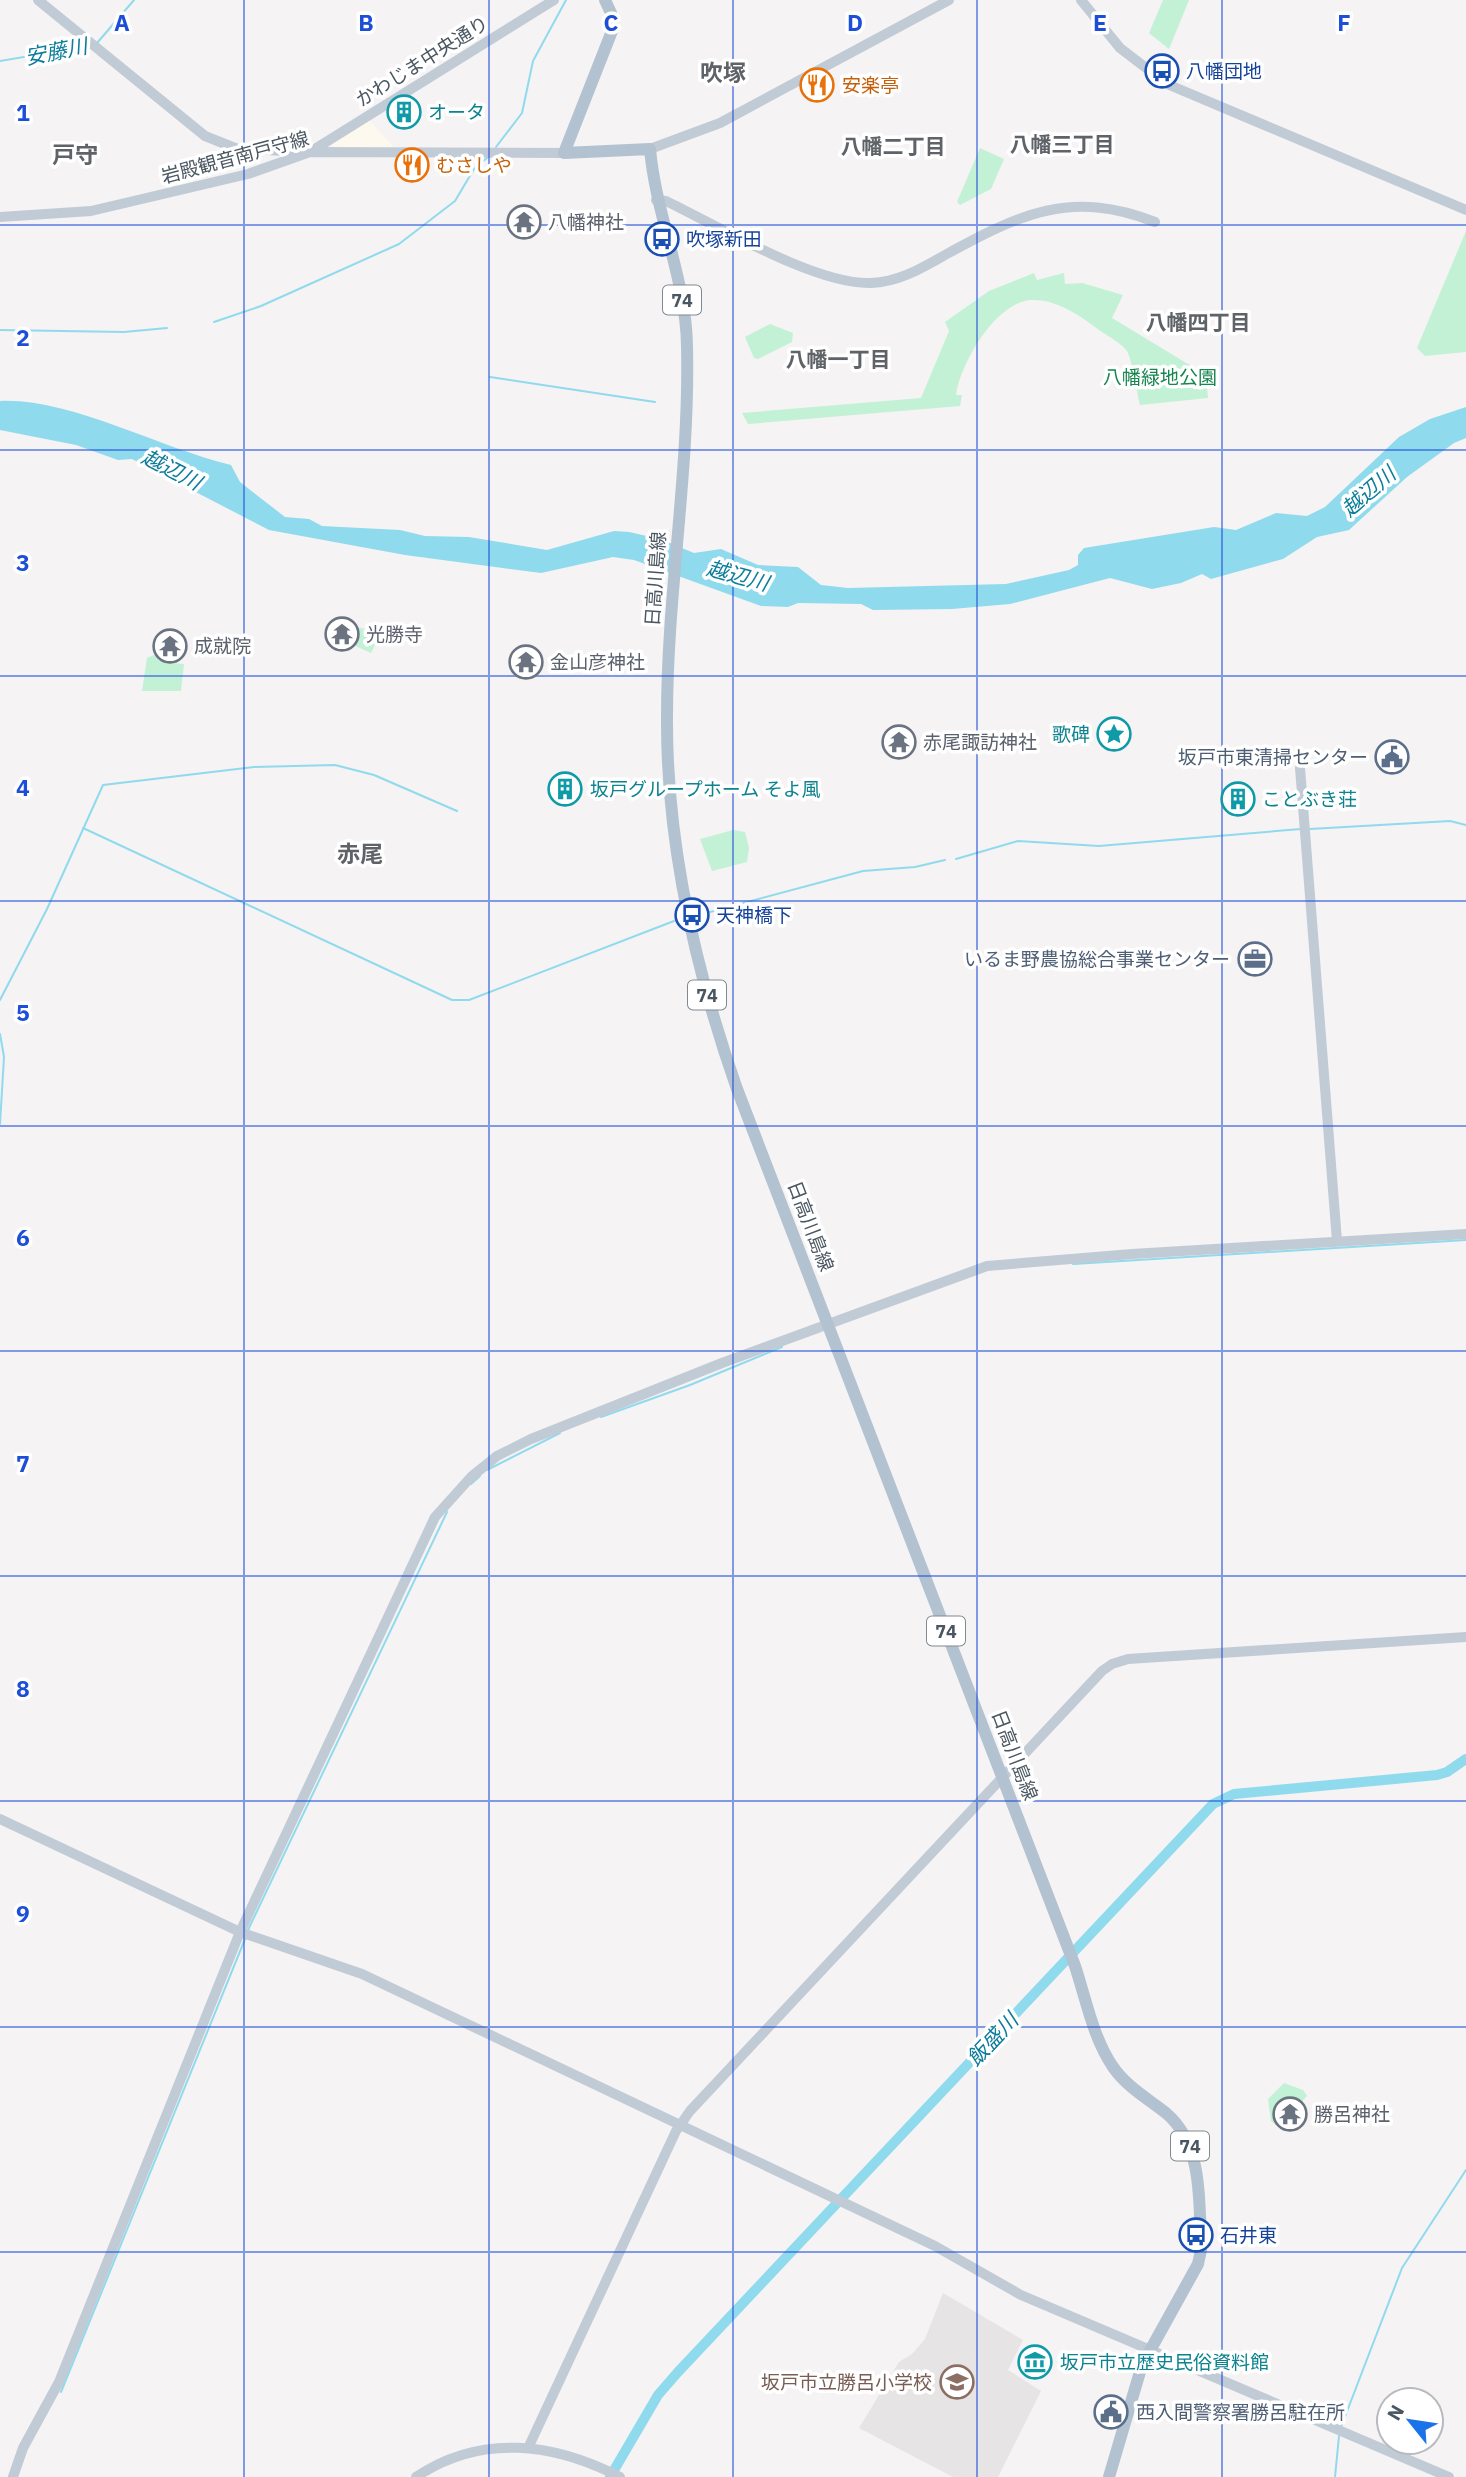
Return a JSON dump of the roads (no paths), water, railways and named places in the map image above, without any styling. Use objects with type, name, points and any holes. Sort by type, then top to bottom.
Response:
[{"type":"main road","points":[[605,0],[611,13],[612,31],[564,153],[650,149]]},
{"type":"main road","name":"日高川島線","points":[[650,149],[656,200],[686,330],[682,454],[670,648],[668,771],[674,838],[693,941],[721,1044],[1075,1966],[1097,2034],[1112,2066],[1132,2088],[1174,2121],[1187,2141],[1195,2165],[1201,2250],[1198,2264],[1149,2352],[1133,2388],[1110,2477]]},
{"type":"street","points":[[38,0],[205,136],[234,148],[310,152]]},
{"type":"street","name":"かわじま中央通り","points":[[310,152],[554,0]]},
{"type":"street","points":[[650,149],[720,123],[949,0]]},
{"type":"street","points":[[1082,0],[1120,48],[1167,84],[1466,210]]},
{"type":"street","name":"岩殿観音南戸守線","points":[[0,217],[92,211],[248,174],[310,152],[564,153]]},
{"type":"street","points":[[656,200],[666,201],[723,232],[822,273],[863,283],[887,282],[913,273],[1002,224],[1050,209],[1071,206],[1104,207],[1128,211],[1155,222]]},
{"type":"street","points":[[1300,768],[1337,1241]]},
{"type":"street","points":[[13,2477],[23,2448],[59,2382],[240,1932],[435,1517],[451,1497],[497,1456],[531,1438],[986,1266],[1466,1234]]},
{"type":"street","points":[[529,2446],[680,2125],[701,2097],[1102,1671],[1116,1662],[1466,1637]]},
{"type":"street","points":[[0,1819],[240,1932],[362,1974],[935,2246],[1021,2295],[1149,2352],[1449,2477]]},
{"type":"street","points":[[416,2477],[463,2454],[529,2446],[551,2449],[601,2467],[620,2477]]},
{"type":"water","name":"越辺川","points":[[0,401],[27,402],[85,415],[231,465],[240,482],[285,517],[309,519],[322,526],[400,530],[425,536],[469,537],[547,550],[614,531],[629,532],[660,539],[694,553],[721,549],[758,565],[798,567],[821,585],[848,588],[1006,584],[1069,570],[1078,565],[1078,555],[1084,548],[1214,527],[1236,530],[1276,513],[1307,516],[1325,507],[1399,437],[1430,419],[1466,407],[1466,438],[1454,443],[1407,477],[1349,530],[1317,537],[1283,559],[1211,579],[1202,574],[1181,583],[1152,589],[1110,578],[1010,604],[952,609],[873,610],[861,604],[798,603],[788,607],[761,606],[634,560],[613,557],[541,573],[405,555],[269,530],[132,459],[118,460],[76,445],[0,430]]},
{"type":"waterway","name":"安藤川","points":[[97,43],[134,0]]},
{"type":"waterway","points":[[496,147],[522,113],[533,61],[566,0]]},
{"type":"waterway","name":"安藤川","points":[[0,61],[89,46]]},
{"type":"waterway","points":[[214,322],[261,306],[399,244],[455,201],[474,169],[488,157]]},
{"type":"waterway","points":[[0,330],[124,332],[167,328]]},
{"type":"waterway","points":[[490,377],[655,402]]},
{"type":"waterway","points":[[0,1000],[47,909],[103,785],[254,767],[335,765],[374,775],[457,811]]},
{"type":"waterway","points":[[1310,829],[1450,821],[1466,825]]},
{"type":"waterway","points":[[83,828],[452,1000],[469,1000],[674,921]]},
{"type":"waterway","points":[[956,859],[1018,841],[1099,846],[1301,829]]},
{"type":"waterway","points":[[695,916],[863,871],[915,867],[945,860]]},
{"type":"waterway","points":[[0,1034],[4,1057],[0,1124]]},
{"type":"waterway","points":[[1073,1264],[1466,1240]]},
{"type":"waterway","points":[[601,1417],[690,1385],[782,1347]]},
{"type":"waterway","points":[[487,1470],[560,1433]]},
{"type":"waterway","points":[[471,1484],[480,1476]]},
{"type":"waterway","points":[[248,1930],[447,1512]]},
{"type":"waterway","name":"飯盛川","points":[[610,2477],[658,2395],[678,2372],[1213,1804],[1234,1794],[1437,1775],[1447,1772],[1466,1759]]},
{"type":"waterway","points":[[61,2392],[245,1939]]},
{"type":"waterway","points":[[1341,2427],[1402,2268],[1466,2170]]},
{"type":"waterway","points":[[1335,2477],[1339,2436]]},
{"type":"place","name":"八幡団地","points":[[1162,71]]},
{"type":"place","name":"安楽亭","points":[[817,85]]},
{"type":"place","name":"オータ","points":[[404,112]]},
{"type":"place","name":"むさしや","points":[[412,165]]},
{"type":"place","name":"八幡神社","points":[[524,222]]},
{"type":"place","name":"吹塚新田","points":[[662,239]]},
{"type":"place","name":"光勝寺","points":[[342,634]]},
{"type":"place","name":"成就院","points":[[170,646]]},
{"type":"place","name":"金山彦神社","points":[[526,662]]},
{"type":"place","name":"歌碑","points":[[1114,734]]},
{"type":"place","name":"赤尾諏訪神社","points":[[899,742]]},
{"type":"place","name":"坂戸市東清掃センター","points":[[1392,757]]},
{"type":"place","name":"坂戸グループホーム そよ風","points":[[565,789]]},
{"type":"place","name":"ことぶき荘","points":[[1238,799]]},
{"type":"place","name":"天神橋下","points":[[692,915]]},
{"type":"place","name":"いるま野農協総合事業センター","points":[[1255,959]]},
{"type":"place","name":"勝呂神社","points":[[1290,2114]]},
{"type":"place","name":"石井東","points":[[1196,2235]]},
{"type":"place","name":"坂戸市立歴史民俗資料館","points":[[1035,2362]]},
{"type":"place","name":"坂戸市立勝呂小学校","points":[[957,2382]]},
{"type":"place","name":"西入間警察署勝呂駐在所","points":[[1111,2412]]},
{"type":"district","name":"吹塚","points":[[723,72]]},
{"type":"district","name":"八幡三丁目","points":[[1062,144]]},
{"type":"district","name":"八幡二丁目","points":[[893,146]]},
{"type":"district","name":"戸守","points":[[75,154]]},
{"type":"district","name":"八幡四丁目","points":[[1198,322]]},
{"type":"district","name":"八幡一丁目","points":[[838,359]]},
{"type":"district","name":"赤尾","points":[[360,853]]},
{"type":"park label","name":"八幡緑地公園","points":[[1160,377]]}]
